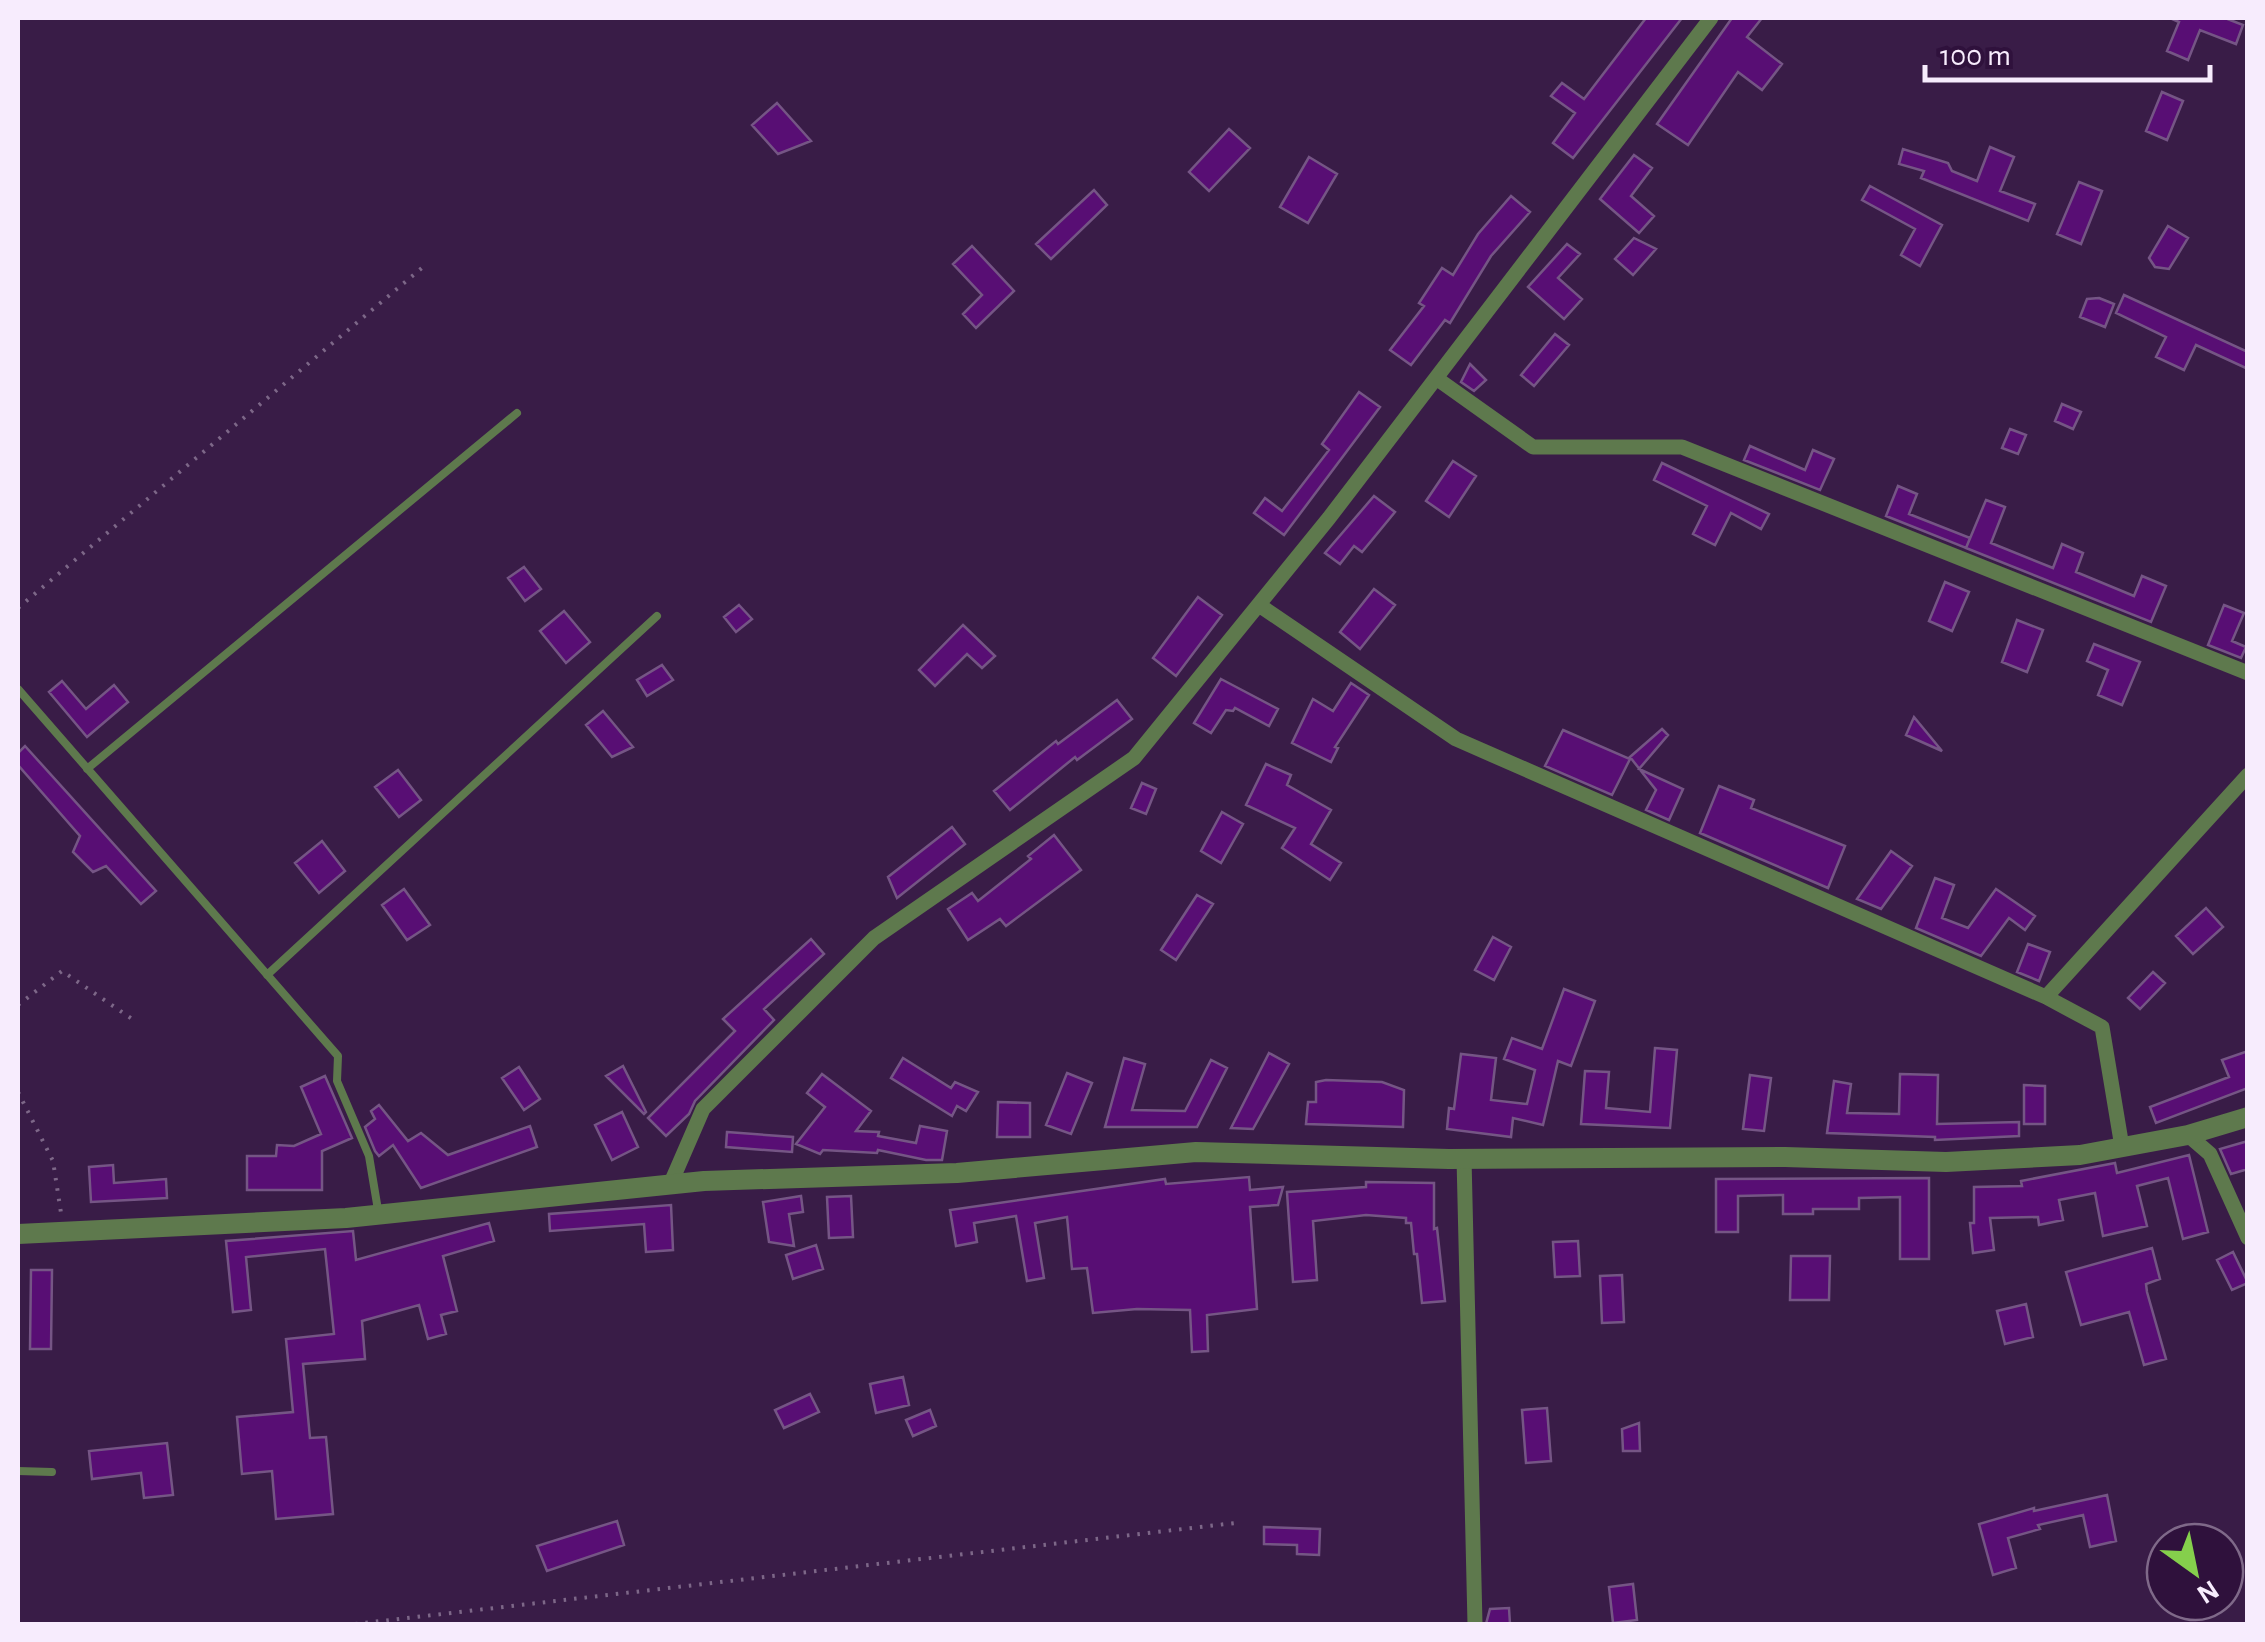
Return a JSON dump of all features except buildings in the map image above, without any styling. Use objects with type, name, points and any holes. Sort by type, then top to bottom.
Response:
[{"type":"street","points":[[670,1184],[703,1109],[874,938],[1134,758],[1436,378],[1711,18]]},
{"type":"street","points":[[1436,378],[1532,447],[1682,447],[2248,673]]},
{"type":"street","points":[[1259,605],[1456,739],[2046,997],[2102,1027],[2122,1147]]},
{"type":"street","points":[[2046,997],[2248,775]]},
{"type":"street","points":[[18,1234],[379,1215],[670,1184],[957,1173],[1196,1152],[1946,1162],[2080,1155],[2188,1135],[2248,1116]]},
{"type":"street","points":[[2188,1135],[2210,1154],[2248,1238]]},
{"type":"street","points":[[1464,1158],[1475,1624]]},
{"type":"lane","points":[[87,768],[518,413]]},
{"type":"lane","points":[[268,976],[657,616]]},
{"type":"lane","points":[[18,690],[338,1056],[336,1081],[369,1156],[379,1215]]},
{"type":"lane","points":[[18,1471],[52,1472]]},
{"type":"path","points":[[18,608],[423,268]]},
{"type":"path","points":[[18,1004],[62,970],[135,1020]]},
{"type":"path","points":[[18,1092],[54,1161],[64,1232]]},
{"type":"path","points":[[356,1624],[1234,1523]]}]
